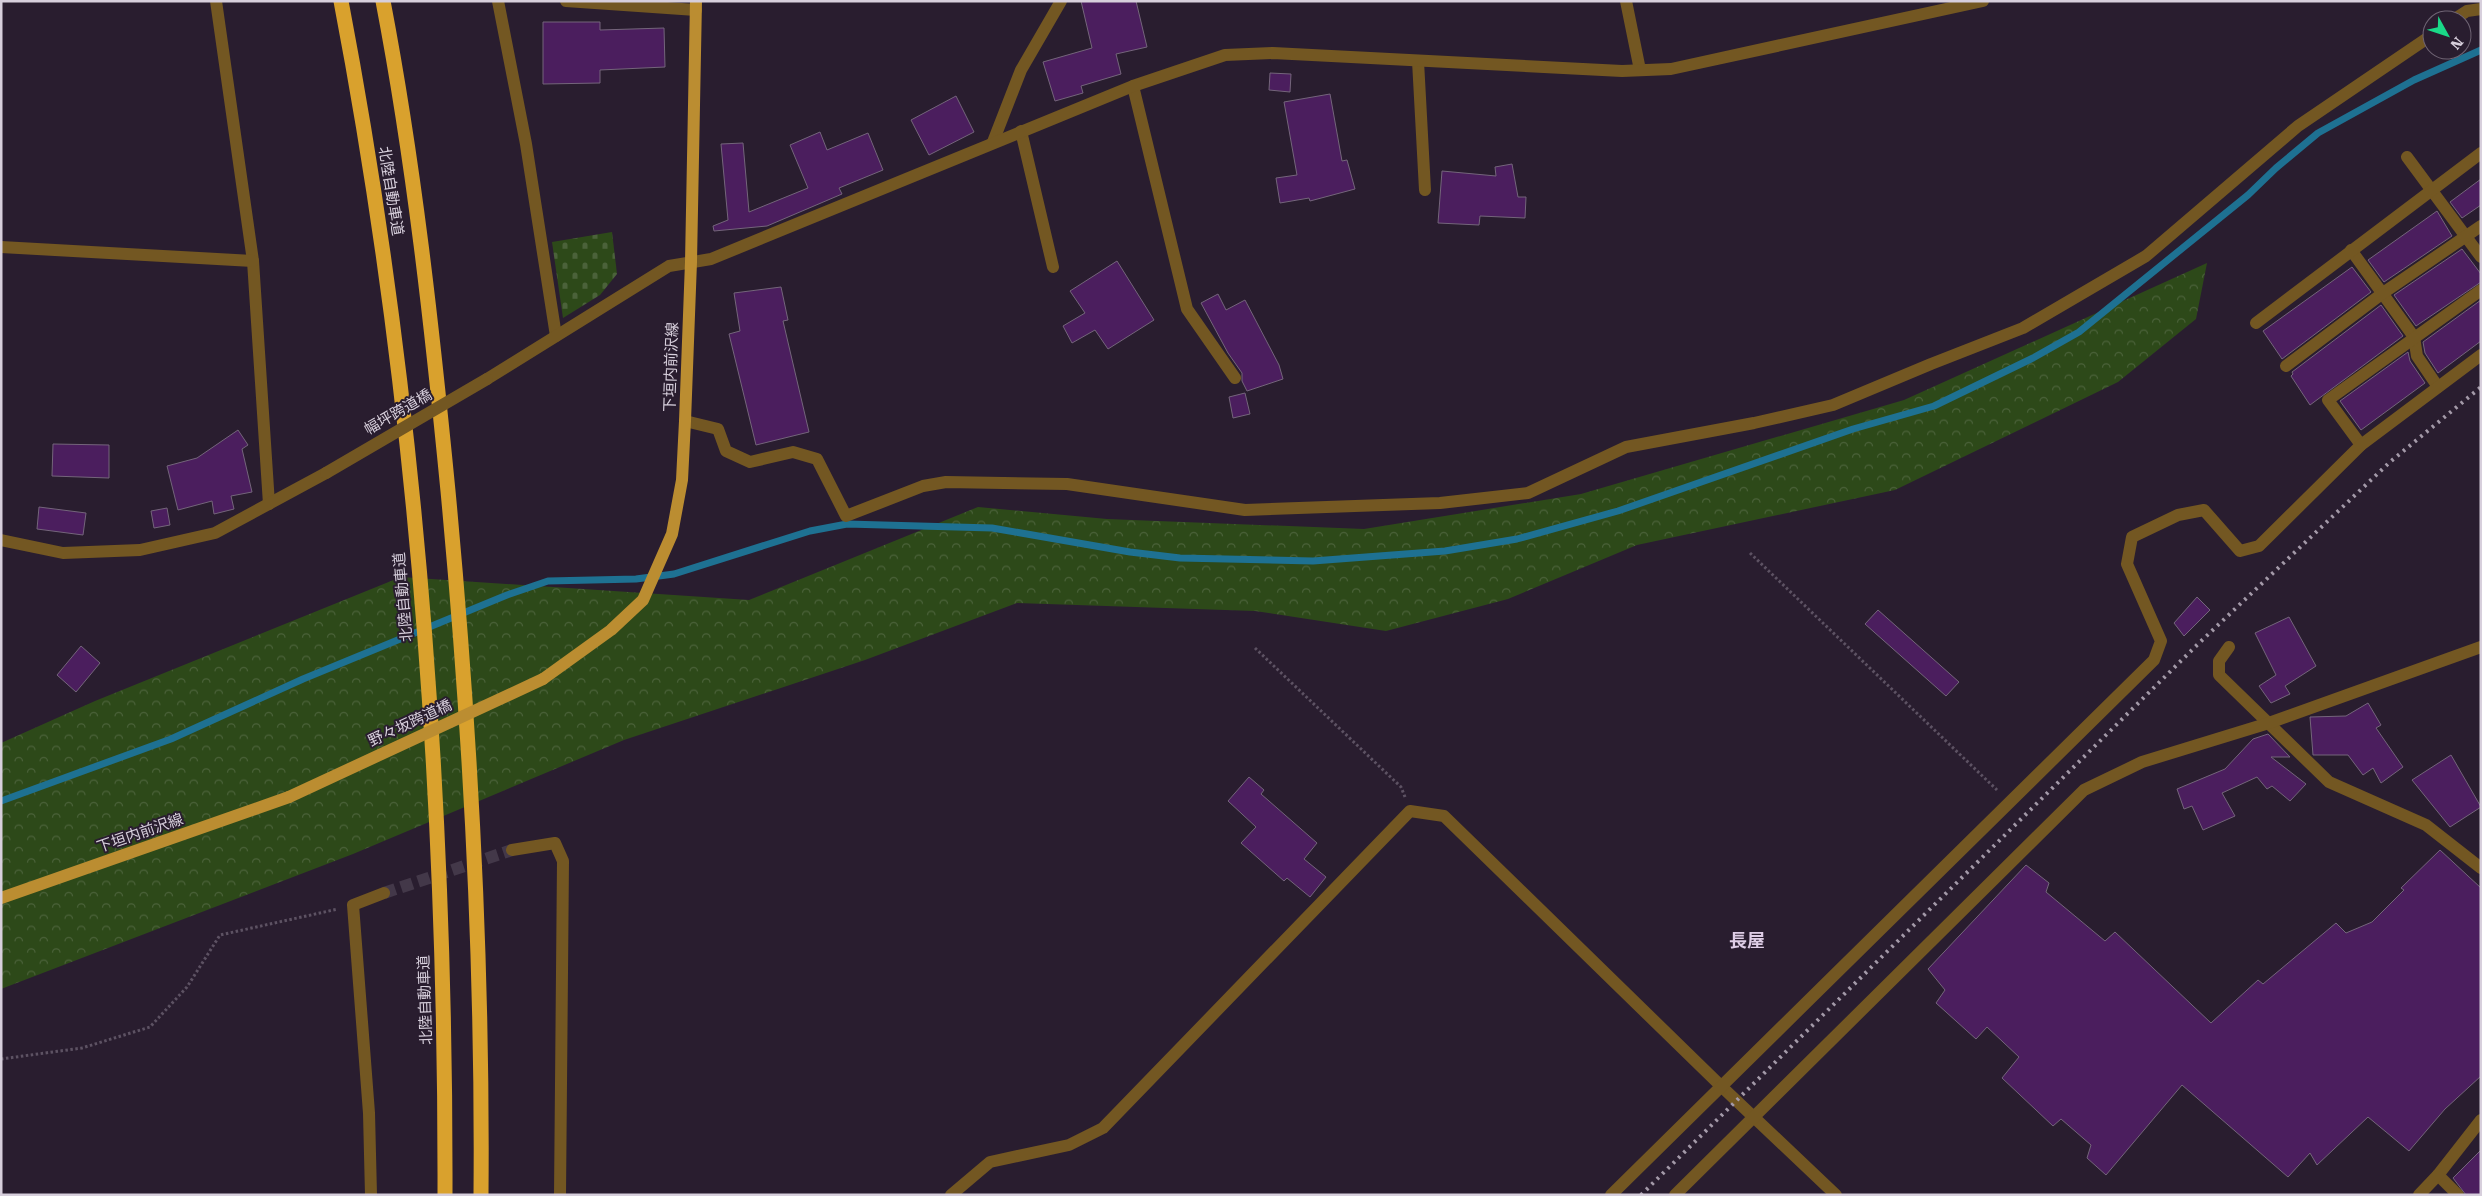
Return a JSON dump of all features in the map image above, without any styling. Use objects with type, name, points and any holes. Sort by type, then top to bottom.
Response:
[{"type":"highway","name":"北陸自動車道","points":[[341,1],[378,215],[403,408],[422,604],[435,800],[444,997],[446,1195]]},
{"type":"highway","name":"北陸自動車道","points":[[384,1],[418,215],[438,385],[458,599],[472,783],[480,970],[481,1195]]},
{"type":"main road","name":"下垣内前沢線","points":[[543,679],[611,630],[643,600],[672,534],[682,480],[686,421],[696,6]]},
{"type":"main road","name":"野々坂跨道橋","points":[[289,797],[543,679]]},
{"type":"main road","name":"下垣内前沢線","points":[[1,898],[289,797]]},
{"type":"street","points":[[216,1],[253,261],[269,504]]},
{"type":"street","points":[[498,1],[526,144],[556,336]]},
{"type":"street","points":[[566,1],[696,6]]},
{"type":"street","points":[[994,142],[1021,70],[1061,1]]},
{"type":"street","points":[[1626,1],[1640,70]]},
{"type":"street","name":"幅坪跨道橋","points":[[1,540],[63,553],[140,550],[215,533],[326,473],[487,378],[669,266],[711,259],[1134,86],[1225,55],[1273,53],[1622,71],[1671,69],[1984,1]]},
{"type":"street","points":[[2467,10],[2481,9]]},
{"type":"street","points":[[686,421],[718,429],[726,451],[750,462],[792,452],[817,459],[846,516],[923,486],[946,482],[1067,484],[1245,510],[1440,503],[1528,493],[1626,447],[1754,423],[1833,405],[2024,328],[2146,256],[2298,126],[2422,42]]},
{"type":"street","points":[[1418,61],[1425,190]]},
{"type":"street","points":[[1134,86],[1187,309],[1235,378]]},
{"type":"street","points":[[1021,131],[1053,267]]},
{"type":"street","points":[[2256,323],[2481,153]]},
{"type":"street","points":[[2407,157],[2481,257]]},
{"type":"street","points":[[2286,366],[2383,293],[2481,226]]},
{"type":"street","points":[[1,246],[253,261]]},
{"type":"street","points":[[2351,250],[2414,337],[2417,356],[2438,387]]},
{"type":"street","points":[[2361,445],[2328,400],[2481,290]]},
{"type":"street","points":[[1611,1195],[2154,660],[2161,641],[2128,564],[2132,537],[2178,515],[2204,510],[2240,551],[2259,546],[2361,445],[2481,355]]},
{"type":"street","points":[[2229,647],[2219,661],[2219,675],[2329,782],[2426,825],[2481,868]]},
{"type":"street","points":[[1675,1195],[2084,790],[2142,762],[2269,723],[2481,647]]},
{"type":"street","points":[[951,1195],[990,1162],[1069,1145],[1103,1128],[1410,811],[1444,816],[1722,1087],[1836,1195]]},
{"type":"street","points":[[512,850],[555,843],[563,861],[560,1195]]},
{"type":"street","points":[[371,1195],[369,1114],[353,905],[384,893]]},
{"type":"street","points":[[2419,1195],[2438,1175],[2481,1120]]},
{"type":"street","points":[[2438,1175],[2458,1195]]},
{"type":"path","points":[[1750,553],[2010,803]]},
{"type":"path","points":[[1256,648],[1401,786],[1410,811]]},
{"type":"path","points":[[1,1059],[82,1048],[150,1027],[187,987],[220,935],[353,905]]},
{"type":"green space","points":[[612,232],[617,274],[600,295],[563,318],[552,242]]},
{"type":"green space","points":[[2207,263],[2196,319],[2118,382],[1895,490],[1637,545],[1508,599],[1386,631],[1255,611],[1017,603],[865,660],[624,740],[353,854],[1,989],[1,743],[95,701],[401,577],[749,600],[978,507],[1107,519],[1364,529],[1581,494],[1904,400]]},
{"type":"building","points":[[1081,1],[1136,1],[1147,47],[1116,54],[1121,74],[1081,86],[1083,93],[1055,101],[1043,62],[1092,48]]},
{"type":"building","points":[[543,22],[600,22],[600,30],[664,28],[665,67],[600,70],[600,83],[543,84]]},
{"type":"building","points":[[1270,73],[1291,74],[1290,92],[1269,90]]},
{"type":"building","points":[[1330,94],[1342,161],[1347,160],[1355,189],[1310,201],[1309,198],[1280,203],[1276,178],[1297,175],[1284,102]]},
{"type":"building","points":[[956,96],[974,132],[929,155],[911,120]]},
{"type":"building","points":[[820,132],[827,150],[868,133],[883,170],[839,188],[842,194],[767,226],[714,231],[713,226],[728,220],[721,144],[743,143],[749,212],[808,188],[790,145]]},
{"type":"building","points":[[1512,164],[1518,197],[1526,197],[1525,218],[1480,216],[1479,225],[1438,223],[1442,171],[1496,176],[1495,167]]},
{"type":"building","points":[[2481,179],[2481,205],[2462,218],[2450,202]]},
{"type":"building","points":[[2437,211],[2452,236],[2384,282],[2368,260]]},
{"type":"building","points":[[2462,249],[2481,274],[2481,282],[2416,326],[2394,295]]},
{"type":"building","points":[[1117,261],[1154,320],[1108,349],[1095,330],[1072,343],[1063,326],[1085,313],[1070,291]]},
{"type":"building","points":[[2352,267],[2371,292],[2282,359],[2263,331]]},
{"type":"building","points":[[781,287],[788,320],[783,321],[809,432],[756,445],[729,334],[740,331],[734,293]]},
{"type":"building","points":[[1218,294],[1226,310],[1245,300],[1279,365],[1283,379],[1247,391],[1242,381],[1242,373],[1228,353],[1201,303]]},
{"type":"building","points":[[2481,300],[2481,341],[2438,373],[2425,353],[2423,342]]},
{"type":"building","points":[[2381,305],[2403,336],[2310,405],[2291,376],[2292,372]]},
{"type":"building","points":[[2408,352],[2410,361],[2425,383],[2361,430],[2340,401]]},
{"type":"building","points":[[1245,393],[1250,414],[1233,418],[1229,397]]},
{"type":"building","points":[[238,430],[248,445],[242,449],[252,492],[231,496],[234,509],[214,514],[212,501],[178,510],[167,466],[197,458]]},
{"type":"building","points":[[53,444],[109,445],[109,478],[52,476]]},
{"type":"building","points":[[39,507],[86,513],[83,535],[37,529]]},
{"type":"building","points":[[167,508],[170,525],[154,528],[151,511]]},
{"type":"building","points":[[2197,597],[2210,610],[2184,636],[2174,623]]},
{"type":"building","points":[[1878,610],[1959,682],[1946,696],[1865,624]]},
{"type":"building","points":[[2289,617],[2316,666],[2285,686],[2290,694],[2271,703],[2259,686],[2276,675],[2255,633]]},
{"type":"building","points":[[81,646],[100,663],[76,692],[57,675]]},
{"type":"building","points":[[2368,703],[2381,725],[2376,728],[2403,767],[2381,783],[2373,768],[2363,775],[2348,755],[2313,755],[2310,717],[2346,716]]},
{"type":"building","points":[[2268,734],[2290,757],[2271,757],[2306,784],[2290,801],[2272,786],[2267,789],[2257,777],[2222,793],[2235,816],[2203,830],[2192,806],[2184,809],[2177,789],[2225,769],[2253,739]]},
{"type":"building","points":[[2451,755],[2481,807],[2450,827],[2412,780]]},
{"type":"building","points":[[1249,777],[1264,790],[1261,794],[1317,843],[1304,859],[1326,877],[1310,897],[1287,878],[1284,881],[1241,843],[1256,827],[1228,801]]},
{"type":"building","points":[[2440,850],[2481,888],[2481,1076],[2445,1109],[2409,1151],[2368,1117],[2317,1165],[2310,1153],[2288,1177],[2182,1085],[2106,1175],[2087,1158],[2091,1145],[2061,1119],[2053,1126],[2002,1078],[2019,1057],[1987,1027],[1976,1039],[1936,1003],[1945,990],[1928,969],[2026,865],[2049,883],[2046,892],[2105,941],[2115,932],[2211,1023],[2258,980],[2263,984],[2336,923],[2346,933],[2372,922],[2404,890],[2401,888]]},
{"type":"building","points":[[2481,1150],[2481,1195],[2466,1195],[2453,1178]]},
{"type":"waterway","points":[[1,801],[171,739],[303,679],[507,595],[548,581],[636,579],[674,574],[810,531],[847,524],[992,528],[1130,552],[1180,558],[1313,561],[1445,551],[1517,539],[1618,511],[1853,429],[1934,406],[2033,358],[2079,332],[2248,195],[2276,168],[2318,133],[2414,80],[2481,50]]},
{"type":"tunnel","points":[[384,893],[512,850]]},
{"type":"railway","points":[[1641,1195],[2197,645],[2390,462],[2481,387]]},
{"type":"district","name":"長屋","points":[[1747,940]]}]
